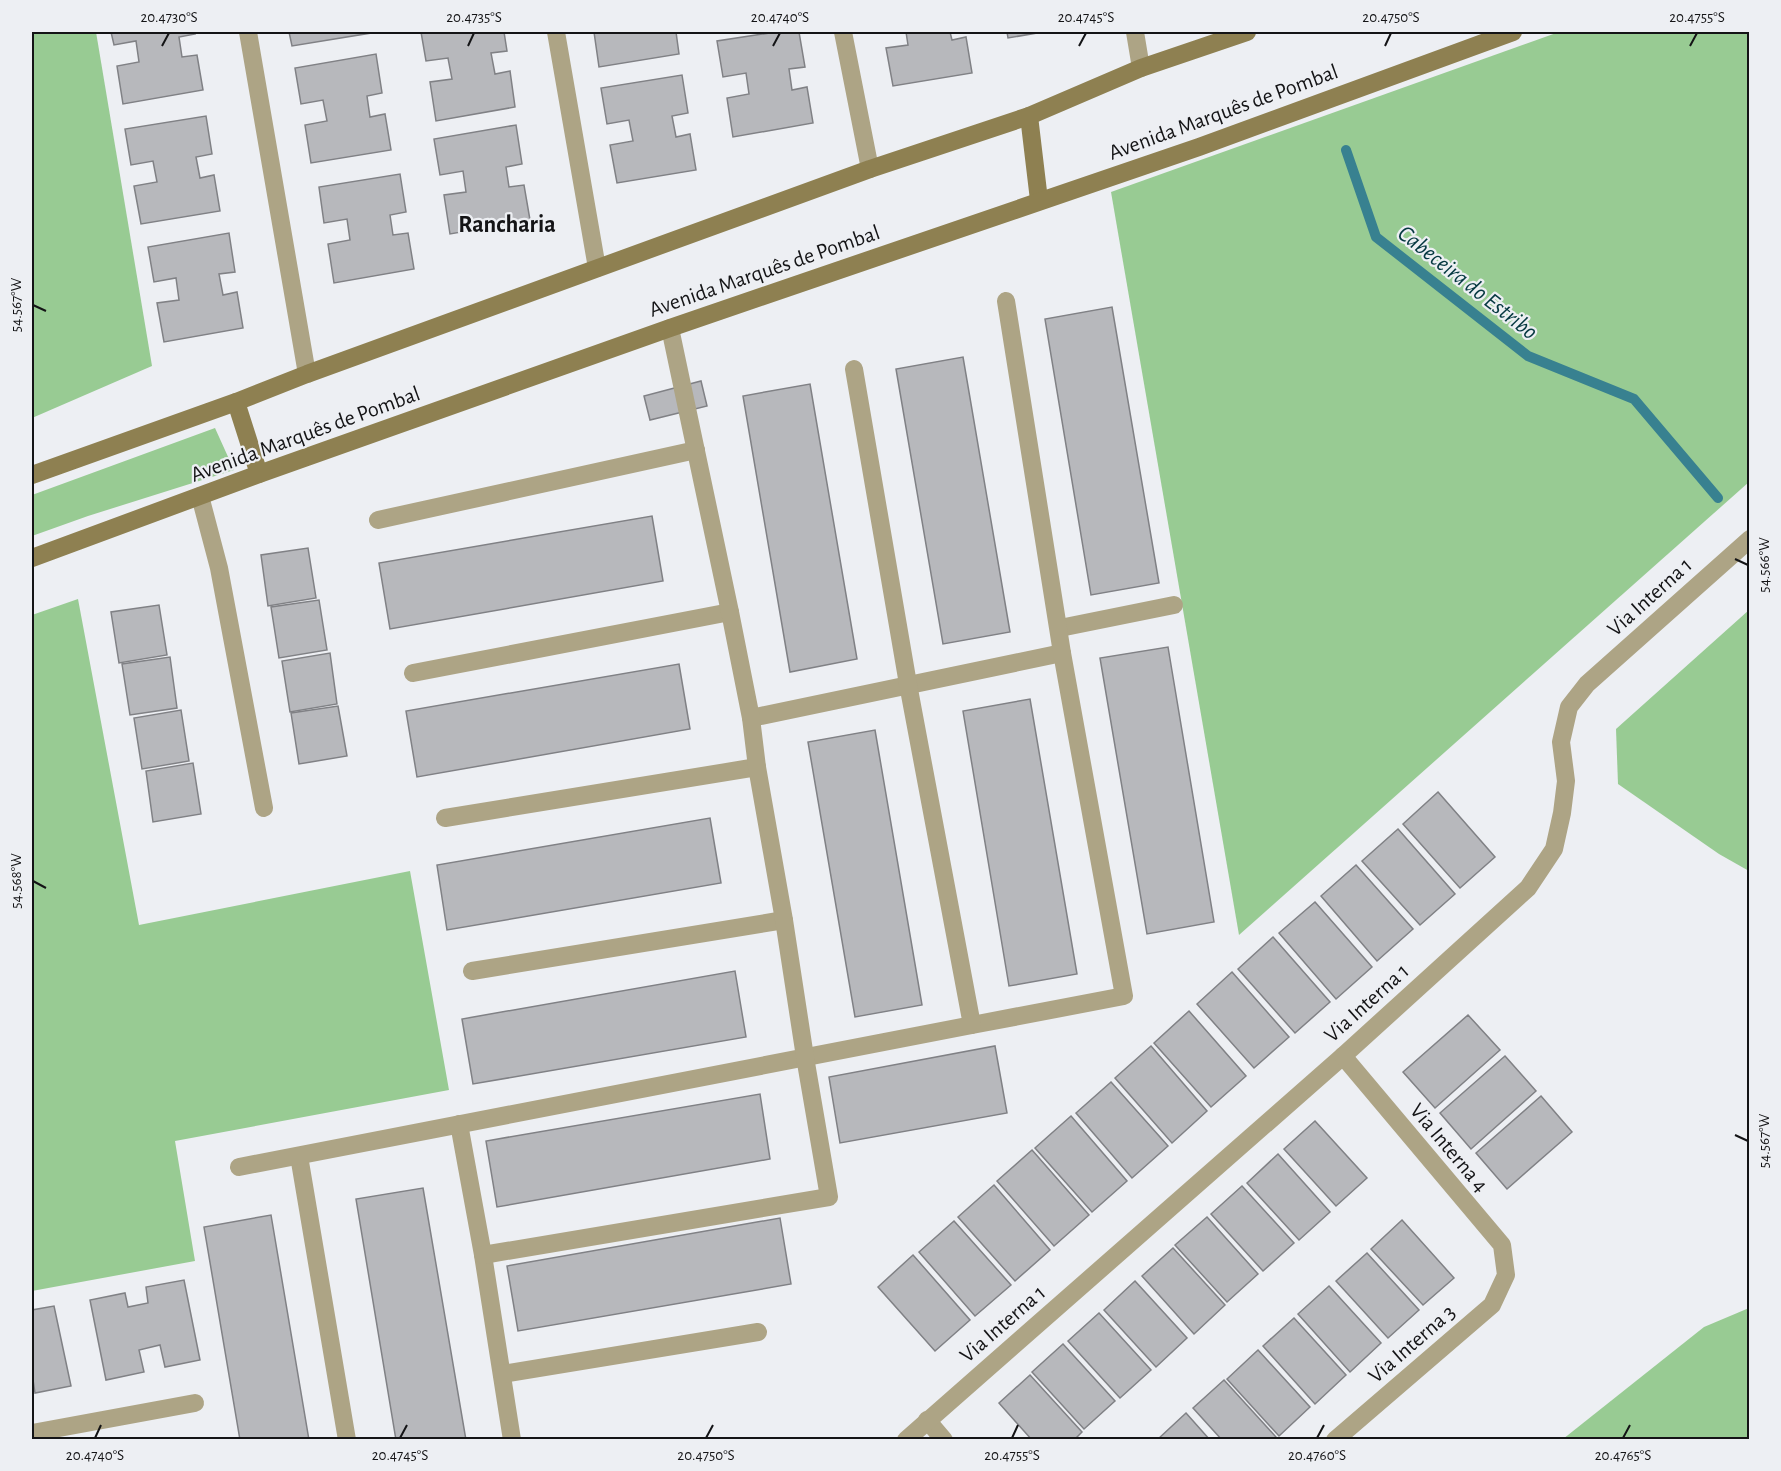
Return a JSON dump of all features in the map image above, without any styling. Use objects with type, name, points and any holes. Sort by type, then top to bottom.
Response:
[{"type":"main road","points":[[32,475],[870,169],[1029,116],[1141,68],[1247,32]]},
{"type":"main road","name":"Avenida Marquês de Pombal","points":[[32,558],[259,474],[670,328],[1199,147],[1513,32]]},
{"type":"main road","points":[[1029,116],[1039,200]]},
{"type":"main road","points":[[236,402],[259,474]]},
{"type":"street","points":[[248,32],[307,374]]},
{"type":"street","points":[[556,32],[597,268]]},
{"type":"street","points":[[843,32],[870,169]]},
{"type":"street","points":[[1135,32],[1141,68]]},
{"type":"street","points":[[239,1167],[1124,996],[1062,652],[1060,628],[1006,301]]},
{"type":"street","points":[[483,1255],[829,1197],[757,767],[751,718],[670,328]]},
{"type":"street","points":[[854,369],[908,684],[972,1025]]},
{"type":"street","points":[[378,520],[696,450]]},
{"type":"street","points":[[200,496],[219,568],[264,808]]},
{"type":"street","name":"Via Interna 1","points":[[906,1440],[1343,1056],[1528,888],[1554,849],[1566,781],[1561,742],[1569,707],[1587,684],[1749,539]]},
{"type":"street","points":[[1060,628],[1174,605]]},
{"type":"street","points":[[413,673],[730,612]]},
{"type":"street","points":[[751,718],[1062,652]]},
{"type":"street","points":[[445,818],[757,767]]},
{"type":"street","points":[[472,971],[784,920]]},
{"type":"street","name":"Via Interna 4","points":[[1343,1056],[1502,1245],[1506,1275]]},
{"type":"street","points":[[459,1124],[483,1255],[512,1440]]},
{"type":"street","points":[[298,1156],[347,1440]]},
{"type":"street","name":"Via Interna 3","points":[[1335,1440],[1492,1305],[1506,1275]]},
{"type":"street","points":[[502,1374],[758,1332]]},
{"type":"street","points":[[32,1433],[195,1403]]},
{"type":"street","points":[[927,1420],[944,1440]]},
{"type":"green space","points":[[32,32],[96,32],[152,366],[32,418]]},
{"type":"green space","points":[[1559,32],[1749,32],[1749,482],[1239,935],[1111,192]]},
{"type":"green space","points":[[215,428],[234,470],[32,536],[32,495]]},
{"type":"green space","points":[[78,599],[139,925],[410,871],[449,1090],[175,1141],[195,1261],[32,1291],[32,615]]},
{"type":"green space","points":[[1749,610],[1749,871],[1719,854],[1618,784],[1616,729]]},
{"type":"green space","points":[[1749,1308],[1749,1439],[1563,1439],[1704,1327]]},
{"type":"building","points":[[111,32],[194,32],[195,34],[179,37],[182,57],[197,55],[203,90],[123,104],[117,66],[139,62],[136,41],[114,45]]},
{"type":"building","points":[[289,32],[371,32],[371,33],[292,46]]},
{"type":"building","points":[[421,32],[504,32],[507,51],[491,53],[495,74],[510,71],[515,107],[436,121],[430,82],[452,79],[448,58],[426,61]]},
{"type":"building","points":[[594,32],[676,32],[679,54],[599,67]]},
{"type":"building","points":[[776,32],[799,32],[805,67],[789,69],[792,90],[807,87],[813,123],[733,137],[727,98],[749,94],[746,73],[723,77],[717,41]]},
{"type":"building","points":[[906,32],[950,32],[952,40],[966,37],[972,73],[893,86],[886,48],[908,45]]},
{"type":"building","points":[[1007,32],[1043,32],[1008,38]]},
{"type":"building","points":[[376,54],[382,93],[367,96],[370,117],[385,114],[391,150],[311,163],[305,125],[327,121],[323,100],[301,104],[295,68]]},
{"type":"building","points":[[682,75],[688,113],[672,116],[676,137],[690,134],[696,170],[617,183],[610,145],[633,141],[629,120],[607,124],[601,88]]},
{"type":"building","points":[[206,116],[212,154],[196,157],[200,178],[214,175],[220,211],[141,224],[134,186],[157,182],[153,161],[131,165],[125,129]]},
{"type":"building","points":[[516,125],[522,164],[506,167],[509,187],[524,185],[530,220],[450,234],[444,195],[466,192],[463,171],[440,175],[434,139]]},
{"type":"building","points":[[400,174],[406,212],[390,215],[393,235],[408,233],[414,269],[334,283],[328,244],[350,240],[347,219],[324,223],[319,187]]},
{"type":"building","points":[[229,233],[235,272],[219,274],[223,295],[237,292],[243,328],[164,342],[157,303],[179,300],[176,278],[154,282],[148,247]]},
{"type":"building","points":[[1112,307],[1159,583],[1091,595],[1045,319]]},
{"type":"building","points":[[963,357],[1010,632],[943,644],[896,369]]},
{"type":"building","points":[[701,381],[707,406],[650,420],[644,396]]},
{"type":"building","points":[[810,384],[857,659],[790,672],[743,396]]},
{"type":"building","points":[[652,516],[663,581],[390,629],[379,563]]},
{"type":"building","points":[[308,548],[316,598],[268,606],[261,555]]},
{"type":"building","points":[[319,600],[327,650],[279,658],[271,607]]},
{"type":"building","points":[[159,605],[167,655],[119,663],[111,612]]},
{"type":"building","points":[[1168,647],[1214,922],[1147,934],[1100,658]]},
{"type":"building","points":[[330,653],[337,704],[290,712],[282,661]]},
{"type":"building","points":[[170,657],[177,708],[130,715],[122,664]]},
{"type":"building","points":[[679,664],[690,729],[417,777],[406,711]]},
{"type":"building","points":[[1030,699],[1077,974],[1009,986],[963,711]]},
{"type":"building","points":[[338,706],[347,756],[299,764],[291,713]]},
{"type":"building","points":[[181,710],[189,761],[142,769],[134,718]]},
{"type":"building","points":[[875,730],[922,1005],[855,1017],[808,742]]},
{"type":"building","points":[[193,763],[201,814],[153,822],[146,771]]},
{"type":"building","points":[[1438,792],[1495,857],[1460,888],[1403,824]]},
{"type":"building","points":[[710,818],[721,883],[447,930],[437,865]]},
{"type":"building","points":[[1398,829],[1455,894],[1420,925],[1362,861]]},
{"type":"building","points":[[1356,865],[1413,929],[1377,961],[1321,896]]},
{"type":"building","points":[[1315,902],[1372,967],[1336,999],[1279,933]]},
{"type":"building","points":[[1273,937],[1330,1002],[1295,1033],[1238,969]]},
{"type":"building","points":[[735,971],[746,1037],[473,1084],[462,1019]]},
{"type":"building","points":[[1232,972],[1289,1037],[1254,1068],[1197,1004]]},
{"type":"building","points":[[1189,1011],[1246,1076],[1211,1107],[1154,1043]]},
{"type":"building","points":[[1468,1015],[1500,1050],[1435,1108],[1403,1072]]},
{"type":"building","points":[[995,1046],[1007,1113],[840,1143],[829,1077]]},
{"type":"building","points":[[1151,1046],[1207,1111],[1172,1143],[1115,1078]]},
{"type":"building","points":[[1505,1056],[1536,1091],[1471,1149],[1440,1113]]},
{"type":"building","points":[[1111,1082],[1168,1146],[1132,1178],[1076,1113]]},
{"type":"building","points":[[760,1094],[770,1159],[497,1207],[486,1141]]},
{"type":"building","points":[[1541,1096],[1572,1132],[1507,1189],[1476,1153]]},
{"type":"building","points":[[1071,1116],[1127,1181],[1092,1212],[1035,1148]]},
{"type":"building","points":[[1315,1121],[1367,1178],[1336,1206],[1284,1149]]},
{"type":"building","points":[[1032,1150],[1089,1215],[1054,1246],[997,1181]]},
{"type":"building","points":[[1278,1154],[1330,1212],[1299,1240],[1247,1183]]},
{"type":"building","points":[[994,1185],[1050,1250],[1015,1281],[958,1217]]},
{"type":"building","points":[[1242,1186],[1294,1243],[1263,1271],[1211,1214]]},
{"type":"building","points":[[423,1188],[466,1440],[396,1440],[356,1199]]},
{"type":"building","points":[[271,1215],[309,1440],[240,1440],[204,1227]]},
{"type":"building","points":[[1207,1217],[1258,1274],[1227,1302],[1175,1245]]},
{"type":"building","points":[[780,1218],[791,1284],[518,1331],[507,1266]]},
{"type":"building","points":[[1402,1220],[1454,1278],[1423,1305],[1371,1249]]},
{"type":"building","points":[[954,1221],[1011,1285],[975,1316],[919,1252]]},
{"type":"building","points":[[1173,1248],[1225,1305],[1194,1334],[1142,1276]]},
{"type":"building","points":[[1367,1253],[1419,1310],[1388,1338],[1336,1281]]},
{"type":"building","points":[[913,1255],[970,1320],[935,1351],[878,1287]]},
{"type":"building","points":[[184,1280],[200,1360],[165,1367],[160,1345],[139,1350],[144,1372],[106,1380],[90,1300],[125,1293],[128,1307],[148,1303],[146,1287]]},
{"type":"building","points":[[1135,1281],[1187,1338],[1156,1367],[1104,1310]]},
{"type":"building","points":[[1329,1286],[1381,1343],[1350,1372],[1298,1314]]},
{"type":"building","points":[[54,1306],[71,1386],[35,1393],[32,1373],[32,1310]]},
{"type":"building","points":[[1099,1313],[1151,1370],[1120,1398],[1068,1341]]},
{"type":"building","points":[[1294,1318],[1346,1375],[1315,1404],[1263,1346]]},
{"type":"building","points":[[1063,1344],[1115,1401],[1084,1429],[1032,1372]]},
{"type":"building","points":[[1258,1350],[1310,1407],[1279,1436],[1227,1379]]},
{"type":"building","points":[[1030,1375],[1082,1432],[1074,1440],[1032,1440],[999,1403]]},
{"type":"building","points":[[1224,1380],[1276,1437],[1274,1440],[1222,1440],[1193,1408]]},
{"type":"building","points":[[1186,1413],[1210,1440],[1157,1440]]},
{"type":"waterway","name":"Cabeceira do Estribo","points":[[1346,150],[1376,237],[1528,356],[1634,399],[1718,498]]},
{"type":"district","name":"Rancharia","points":[[507,224]]}]
